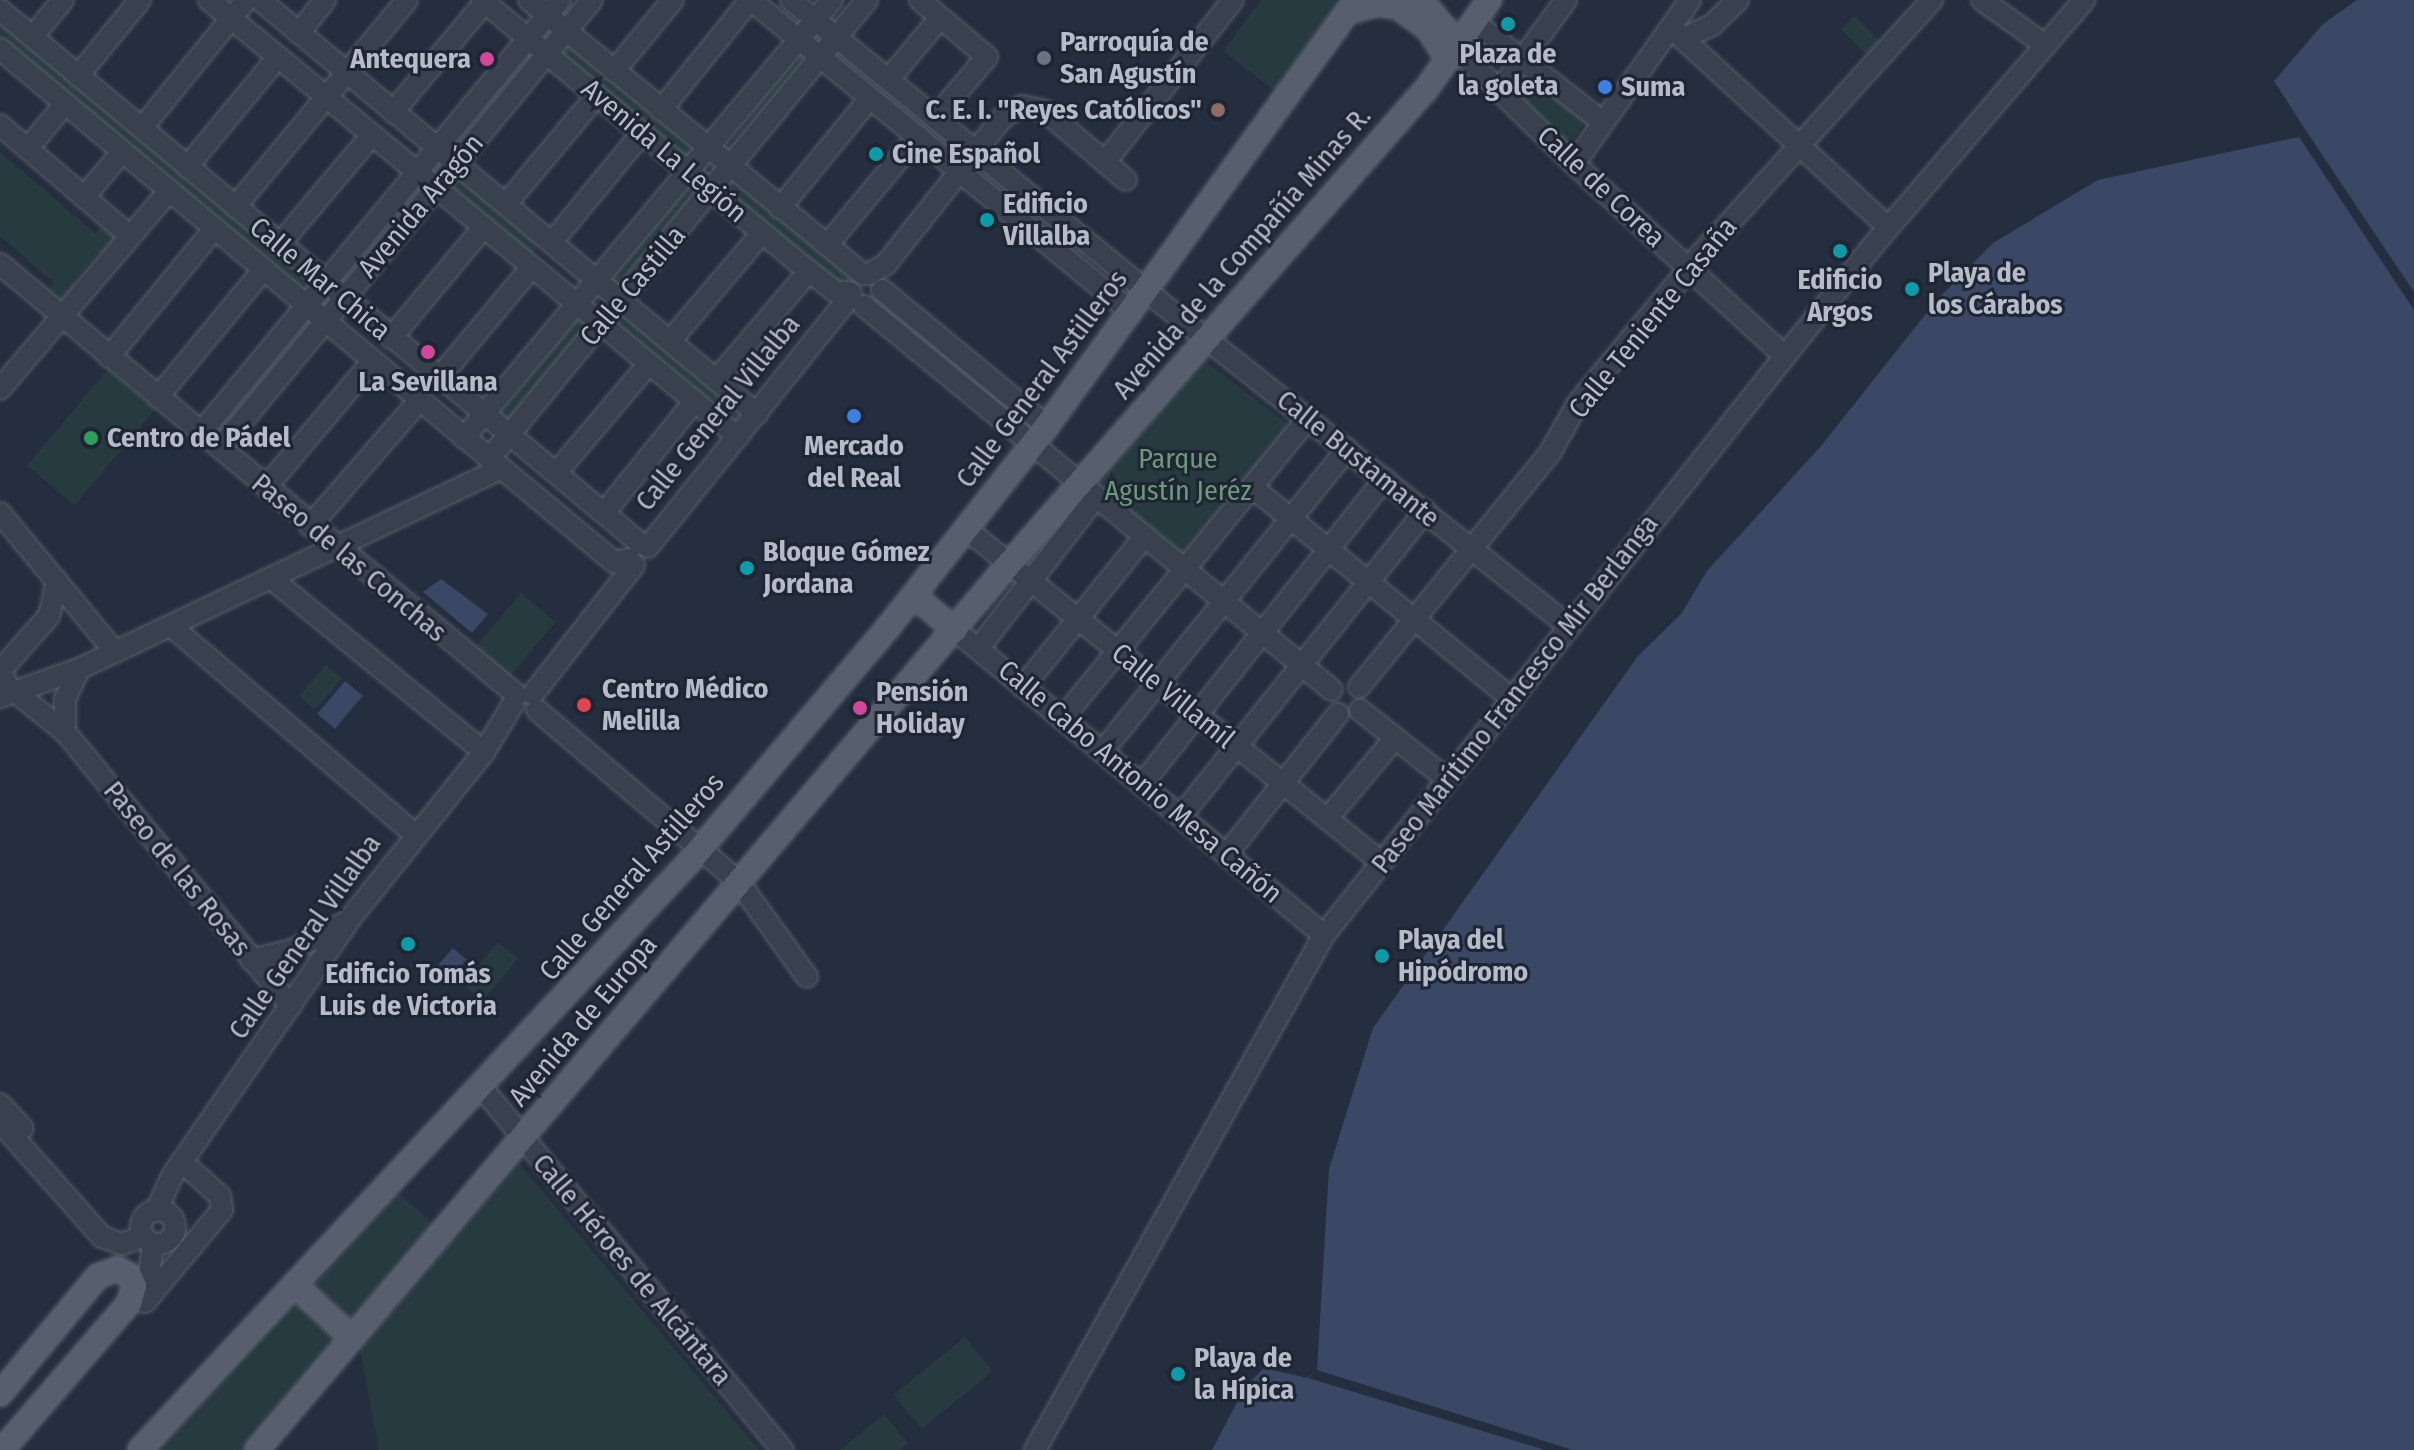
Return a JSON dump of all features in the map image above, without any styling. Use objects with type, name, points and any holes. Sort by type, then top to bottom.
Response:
[{"type":"main road","points":[[1421,0],[1452,54]]},
{"type":"main road","name":"Avenida de la Compañía Minas R.","points":[[1009,564],[1088,490],[1207,338],[1452,54],[1489,0]]},
{"type":"main road","points":[[1352,6],[1377,4],[1398,7],[1428,29],[1452,54]]},
{"type":"main road","name":"Calle General Astilleros","points":[[140,1450],[482,1088],[701,849],[914,596],[1047,426],[1352,6]]},
{"type":"main road","name":"Avenida de Europa","points":[[257,1450],[524,1140],[738,881],[1009,564]]},
{"type":"main road","points":[[914,596],[955,630]]},
{"type":"main road","points":[[0,1394],[101,1274],[117,1269],[129,1275],[137,1302],[91,1346],[2,1450]]},
{"type":"main road","points":[[295,1285],[352,1338]]},
{"type":"street","points":[[32,37],[63,0]]},
{"type":"street","points":[[78,76],[140,0]]},
{"type":"street","points":[[209,0],[738,437]]},
{"type":"street","points":[[142,128],[246,0]]},
{"type":"street","points":[[260,0],[757,414]]},
{"type":"street","points":[[299,33],[325,0]]},
{"type":"street","points":[[235,207],[407,0]]},
{"type":"street","name":"Avenida La Legión","points":[[529,0],[554,8],[566,31],[780,208],[827,245],[877,277],[1047,426]]},
{"type":"street","name":"Avenida Aragón","points":[[220,448],[592,0]]},
{"type":"street","points":[[614,71],[673,0]]},
{"type":"street","points":[[661,110],[750,0],[1131,312]]},
{"type":"street","name":"Calle Bustamante","points":[[791,0],[1146,291],[1309,417],[1570,627]]},
{"type":"street","name":"Calle Castilla","points":[[464,438],[832,0]]},
{"type":"street","name":"Calle Castilla","points":[[495,464],[509,436],[823,60],[867,0]]},
{"type":"street","points":[[920,0],[987,57],[935,118]]},
{"type":"street","points":[[1105,162],[1233,0]]},
{"type":"street","points":[[1499,91],[1566,0]]},
{"type":"street","points":[[1569,159],[1598,119],[1678,33],[1690,0]]},
{"type":"street","points":[[1678,33],[1712,25],[1738,0]]},
{"type":"street","name":"Calle Teniente Casaña","points":[[1359,687],[1550,453],[1578,403],[1689,268],[1932,0]]},
{"type":"street","points":[[1982,0],[2045,45]]},
{"type":"street","name":"Paseo Marítimo Francesco Mir Berlanga","points":[[1035,1450],[1324,935],[1888,227],[2084,0]]},
{"type":"street","points":[[393,112],[483,1]]},
{"type":"street","name":"Avenida La Legión","points":[[483,1],[762,233],[836,292],[856,300],[968,395],[1332,690]]},
{"type":"street","name":"Avenida Aragón","points":[[200,434],[554,8]]},
{"type":"street","name":"Calle Mar Chica","points":[[0,10],[343,299],[604,513],[638,554],[614,562],[65,104],[4,61]]},
{"type":"street","points":[[888,80],[940,18]]},
{"type":"street","points":[[1474,22],[1598,119]]},
{"type":"street","points":[[1678,33],[1888,227]]},
{"type":"street","name":"Calle de Corea","points":[[1452,54],[1499,91],[1785,356]]},
{"type":"street","points":[[187,167],[278,57]]},
{"type":"street","points":[[506,204],[597,95]]},
{"type":"street","points":[[780,208],[870,98]]},
{"type":"street","points":[[28,148],[65,104]]},
{"type":"street","points":[[877,277],[853,280],[856,300],[875,304],[877,277],[974,151],[1012,110],[1034,105],[1126,180]]},
{"type":"street","points":[[0,125],[130,236]]},
{"type":"street","points":[[552,242],[643,132]]},
{"type":"street","points":[[279,245],[371,136]]},
{"type":"street","points":[[827,245],[918,136]]},
{"type":"street","points":[[84,197],[122,152]]},
{"type":"street","points":[[0,389],[168,192]]},
{"type":"street","points":[[391,338],[483,228]]},
{"type":"street","points":[[109,357],[214,229]]},
{"type":"street","points":[[670,341],[762,233]]},
{"type":"street","name":"Paseo de las Conchas","points":[[0,264],[738,881],[807,977]]},
{"type":"street","points":[[439,378],[531,268]]},
{"type":"street","points":[[158,397],[263,270]]},
{"type":"street","points":[[716,380],[809,271]]},
{"type":"street","name":"Calle General Villalba","points":[[165,1216],[184,1164],[349,920],[526,704],[638,554],[835,318],[856,300]]},
{"type":"street","points":[[266,487],[373,361]]},
{"type":"street","points":[[556,473],[648,365]]},
{"type":"street","points":[[968,395],[985,374]]},
{"type":"street","points":[[310,526],[419,401]]},
{"type":"street","points":[[604,513],[694,402]]},
{"type":"street","points":[[1062,719],[1116,649],[1309,417]]},
{"type":"street","points":[[1102,752],[1347,449]]},
{"type":"street","points":[[9,694],[79,669],[272,579],[495,464]]},
{"type":"street","points":[[1142,784],[1385,479]]},
{"type":"street","points":[[1252,487],[1511,698]]},
{"type":"street","points":[[978,649],[1031,581],[1088,490]]},
{"type":"street","points":[[1181,816],[1425,511]]},
{"type":"street","points":[[0,513],[115,652]]},
{"type":"street","name":"Calle Villamíl","points":[[966,529],[1381,862]]},
{"type":"street","points":[[1023,687],[1145,536]]},
{"type":"street","points":[[272,579],[484,752]]},
{"type":"street","points":[[0,671],[53,608],[57,581]]},
{"type":"street","points":[[53,608],[88,618]]},
{"type":"street","points":[[171,626],[416,835]]},
{"type":"street","name":"Calle Cabo Antonio Mesa Cañón","points":[[955,630],[1324,935]]},
{"type":"street","points":[[65,732],[65,699],[79,669]]},
{"type":"street","name":"Paseo de las Rosas","points":[[0,671],[9,694],[65,732],[291,1006]]},
{"type":"street","points":[[1338,714],[1330,703],[1332,690],[1345,681],[1359,687],[1364,701],[1360,710]]},
{"type":"street","points":[[1227,854],[1338,714],[1360,710],[1448,780]]},
{"type":"street","points":[[1327,819],[1395,738]]},
{"type":"street","points":[[251,960],[293,950],[349,920]]},
{"type":"street","name":"Calle Héroes de Alcántara","points":[[482,1088],[783,1450]]},
{"type":"street","points":[[0,1104],[108,1225],[146,1236],[171,1239],[165,1216],[145,1217],[146,1236],[137,1302]]},
{"type":"street","points":[[0,1122],[109,1242],[110,1259],[101,1274]]},
{"type":"street","points":[[137,1302],[222,1210],[220,1196],[184,1164]]},
{"type":"street","points":[[109,1242],[122,1244],[146,1236]]},
{"type":"green space","points":[[1261,0],[1346,0],[1280,95],[1223,51]]},
{"type":"green space","points":[[1854,16],[1883,44],[1870,57],[1841,30]]},
{"type":"green space","points":[[0,19],[315,284],[309,297],[0,42]]},
{"type":"green space","points":[[569,42],[698,150],[686,164],[557,56]]},
{"type":"green space","points":[[798,49],[813,60],[738,165],[722,153]]},
{"type":"green space","points":[[839,49],[959,149],[950,159],[831,59]]},
{"type":"green space","name":"Plaza de la goleta","points":[[1523,65],[1590,116],[1565,150],[1501,91]]},
{"type":"green space","points":[[0,152],[95,233],[105,222],[122,235],[104,257],[98,253],[72,285],[78,290],[67,304],[48,290],[54,283],[0,236]]},
{"type":"green space","points":[[987,170],[1084,251],[1075,261],[979,180]]},
{"type":"green space","points":[[732,177],[852,278],[841,292],[720,191]]},
{"type":"green space","points":[[458,178],[538,245],[531,255],[450,187]]},
{"type":"green space","points":[[688,181],[702,192],[623,294],[609,283]]},
{"type":"green space","points":[[621,310],[744,409],[732,423],[610,324]]},
{"type":"green space","points":[[578,315],[592,326],[511,430],[497,419]]},
{"type":"green space","name":"Parque Agustín Jeréz","points":[[1207,362],[1289,425],[1187,559],[1090,481]]},
{"type":"green space","name":"Centro de Pádel","points":[[108,369],[155,409],[75,505],[27,466]]},
{"type":"green space","points":[[521,593],[555,622],[508,679],[473,650]]},
{"type":"green space","points":[[326,665],[342,679],[315,710],[299,696]]},
{"type":"green space","points":[[498,942],[518,959],[483,1001],[463,984]]},
{"type":"green space","points":[[519,1163],[759,1450],[379,1450],[360,1349]]},
{"type":"green space","points":[[396,1191],[439,1228],[353,1327],[310,1290]]},
{"type":"green space","points":[[293,1295],[339,1339],[245,1450],[148,1450]]},
{"type":"green space","points":[[965,1337],[993,1371],[921,1429],[894,1395]]},
{"type":"green space","points":[[884,1414],[908,1443],[900,1450],[840,1450]]},
{"type":"water","points":[[2357,0],[2414,0],[2414,1450],[1212,1450],[1245,1387],[1264,1368],[1307,1378],[1317,1370],[1329,1169],[1373,1028],[1638,656],[1681,614],[1707,571],[1821,446],[1936,301],[1993,243],[2098,180],[2299,137],[2301,123],[2274,81],[2323,24]]},
{"type":"water","points":[[441,579],[488,614],[472,633],[423,592]]},
{"type":"water","points":[[345,681],[363,696],[335,729],[317,714]]},
{"type":"water","points":[[453,948],[467,960],[444,985],[431,974]]},
{"type":"pier","points":[[2301,123],[2414,292],[2414,310],[2299,137]]},
{"type":"pier","points":[[1317,1370],[1573,1450],[1545,1450],[1308,1378]]},
{"type":"place","name":"Plaza de la goleta","points":[[1508,24]]},
{"type":"place","name":"Parroquía de San Agustín","points":[[1044,58]]},
{"type":"place","name":"Antequera","points":[[487,59]]},
{"type":"place","name":"Suma","points":[[1605,87]]},
{"type":"place","name":"C. E. I. \"Reyes Católicos\"","points":[[1218,110]]},
{"type":"place","name":"Cine Español","points":[[876,154]]},
{"type":"place","name":"Edificio Villalba","points":[[987,220]]},
{"type":"place","name":"Edificio Argos","points":[[1840,251]]},
{"type":"place","name":"Playa de los Cárabos","points":[[1912,289]]},
{"type":"place","name":"La Sevillana","points":[[428,352]]},
{"type":"place","name":"Mercado del Real","points":[[854,416]]},
{"type":"place","name":"Centro de Pádel","points":[[91,438]]},
{"type":"place","name":"Bloque Gómez Jordana","points":[[747,568]]},
{"type":"place","name":"Centro Médico Melilla","points":[[584,705]]},
{"type":"place","name":"Pensión Holiday","points":[[860,708]]},
{"type":"place","name":"Edificio Tomás Luis de Victoria","points":[[408,944]]},
{"type":"place","name":"Playa del Hipódromo","points":[[1382,956]]},
{"type":"place","name":"Playa de la Hípica","points":[[1178,1374]]}]
